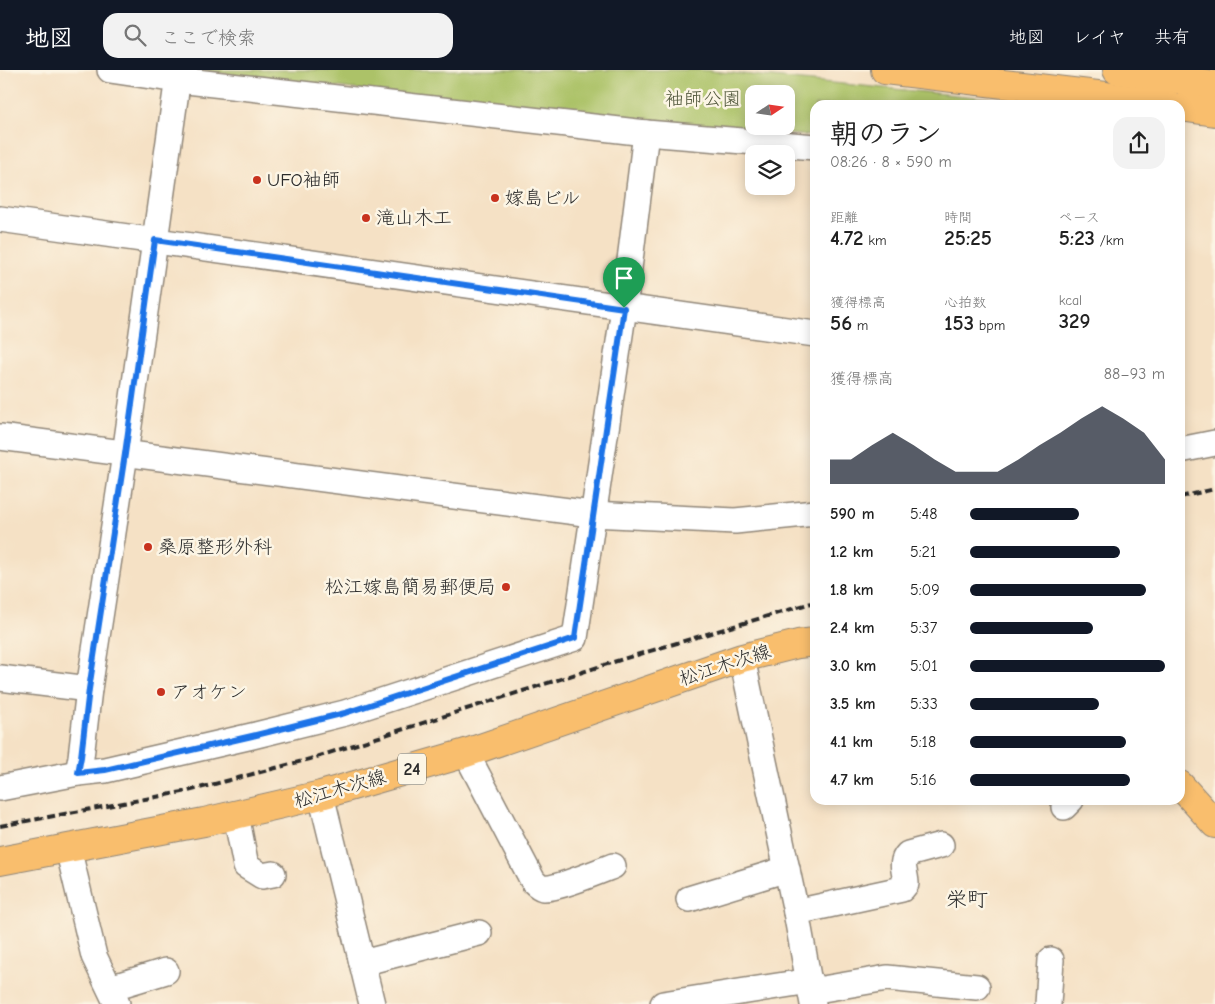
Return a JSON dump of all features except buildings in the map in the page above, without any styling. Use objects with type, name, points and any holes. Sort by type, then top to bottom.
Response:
[{"type":"main road","points":[[885,70],[1134,100]]},
{"type":"main road","points":[[1117,70],[1215,85]]},
{"type":"main road","points":[[1185,108],[1215,112]]},
{"type":"main road","name":"松江木次線","points":[[0,861],[236,815],[321,795],[466,753],[742,658],[810,643]]},
{"type":"main road","points":[[1185,791],[1215,824]]},
{"type":"street","points":[[110,70],[178,75],[646,133],[810,147]]},
{"type":"street","points":[[78,773],[178,75]]},
{"type":"street","points":[[0,788],[78,773],[105,770],[345,713],[575,638],[624,308],[646,133]]},
{"type":"street","points":[[0,220],[155,240],[810,333]]},
{"type":"street","points":[[0,437],[592,514],[735,521],[810,514]]},
{"type":"street","points":[[1185,449],[1215,443]]},
{"type":"street","points":[[742,658],[811,992]]},
{"type":"street","points":[[0,678],[89,689]]},
{"type":"street","points":[[466,753],[533,881],[537,885],[542,888],[553,887],[613,866]]},
{"type":"street","points":[[321,795],[362,963],[365,1002]]},
{"type":"street","points":[[236,815],[246,866],[262,876],[274,874]]},
{"type":"street","points":[[796,912],[902,889],[906,884],[902,863],[905,856],[940,845]]},
{"type":"street","points":[[68,848],[94,956],[114,996],[166,971]]},
{"type":"street","points":[[689,899],[787,869]]},
{"type":"street","points":[[362,963],[479,933]]},
{"type":"street","points":[[1048,1004],[1051,960]]},
{"type":"street","points":[[663,1004],[811,992],[887,978],[977,987]]},
{"type":"green space","name":"袖師公園","points":[[194,70],[701,70],[1001,100],[810,100],[810,136],[795,135],[795,85],[745,85],[745,131],[655,125]]},
{"type":"railway","points":[[1185,496],[1215,489]]},
{"type":"railway","points":[[0,826],[188,791],[310,759],[623,659],[810,603]]},
{"type":"place","name":"UFO袖師","points":[[257,180]]},
{"type":"place","name":"嫁島ビル","points":[[495,198]]},
{"type":"place","name":"滝山木工","points":[[366,218]]},
{"type":"place","name":"桑原整形外科","points":[[148,547]]},
{"type":"place","name":"松江嫁島簡易郵便局","points":[[506,587]]},
{"type":"place","name":"アオケン","points":[[161,692]]},
{"type":"district","name":"栄町","points":[[967,899]]},
{"type":"route","points":[[155,240],[624,308],[575,638],[345,713],[105,770],[78,773],[155,240]]}]
